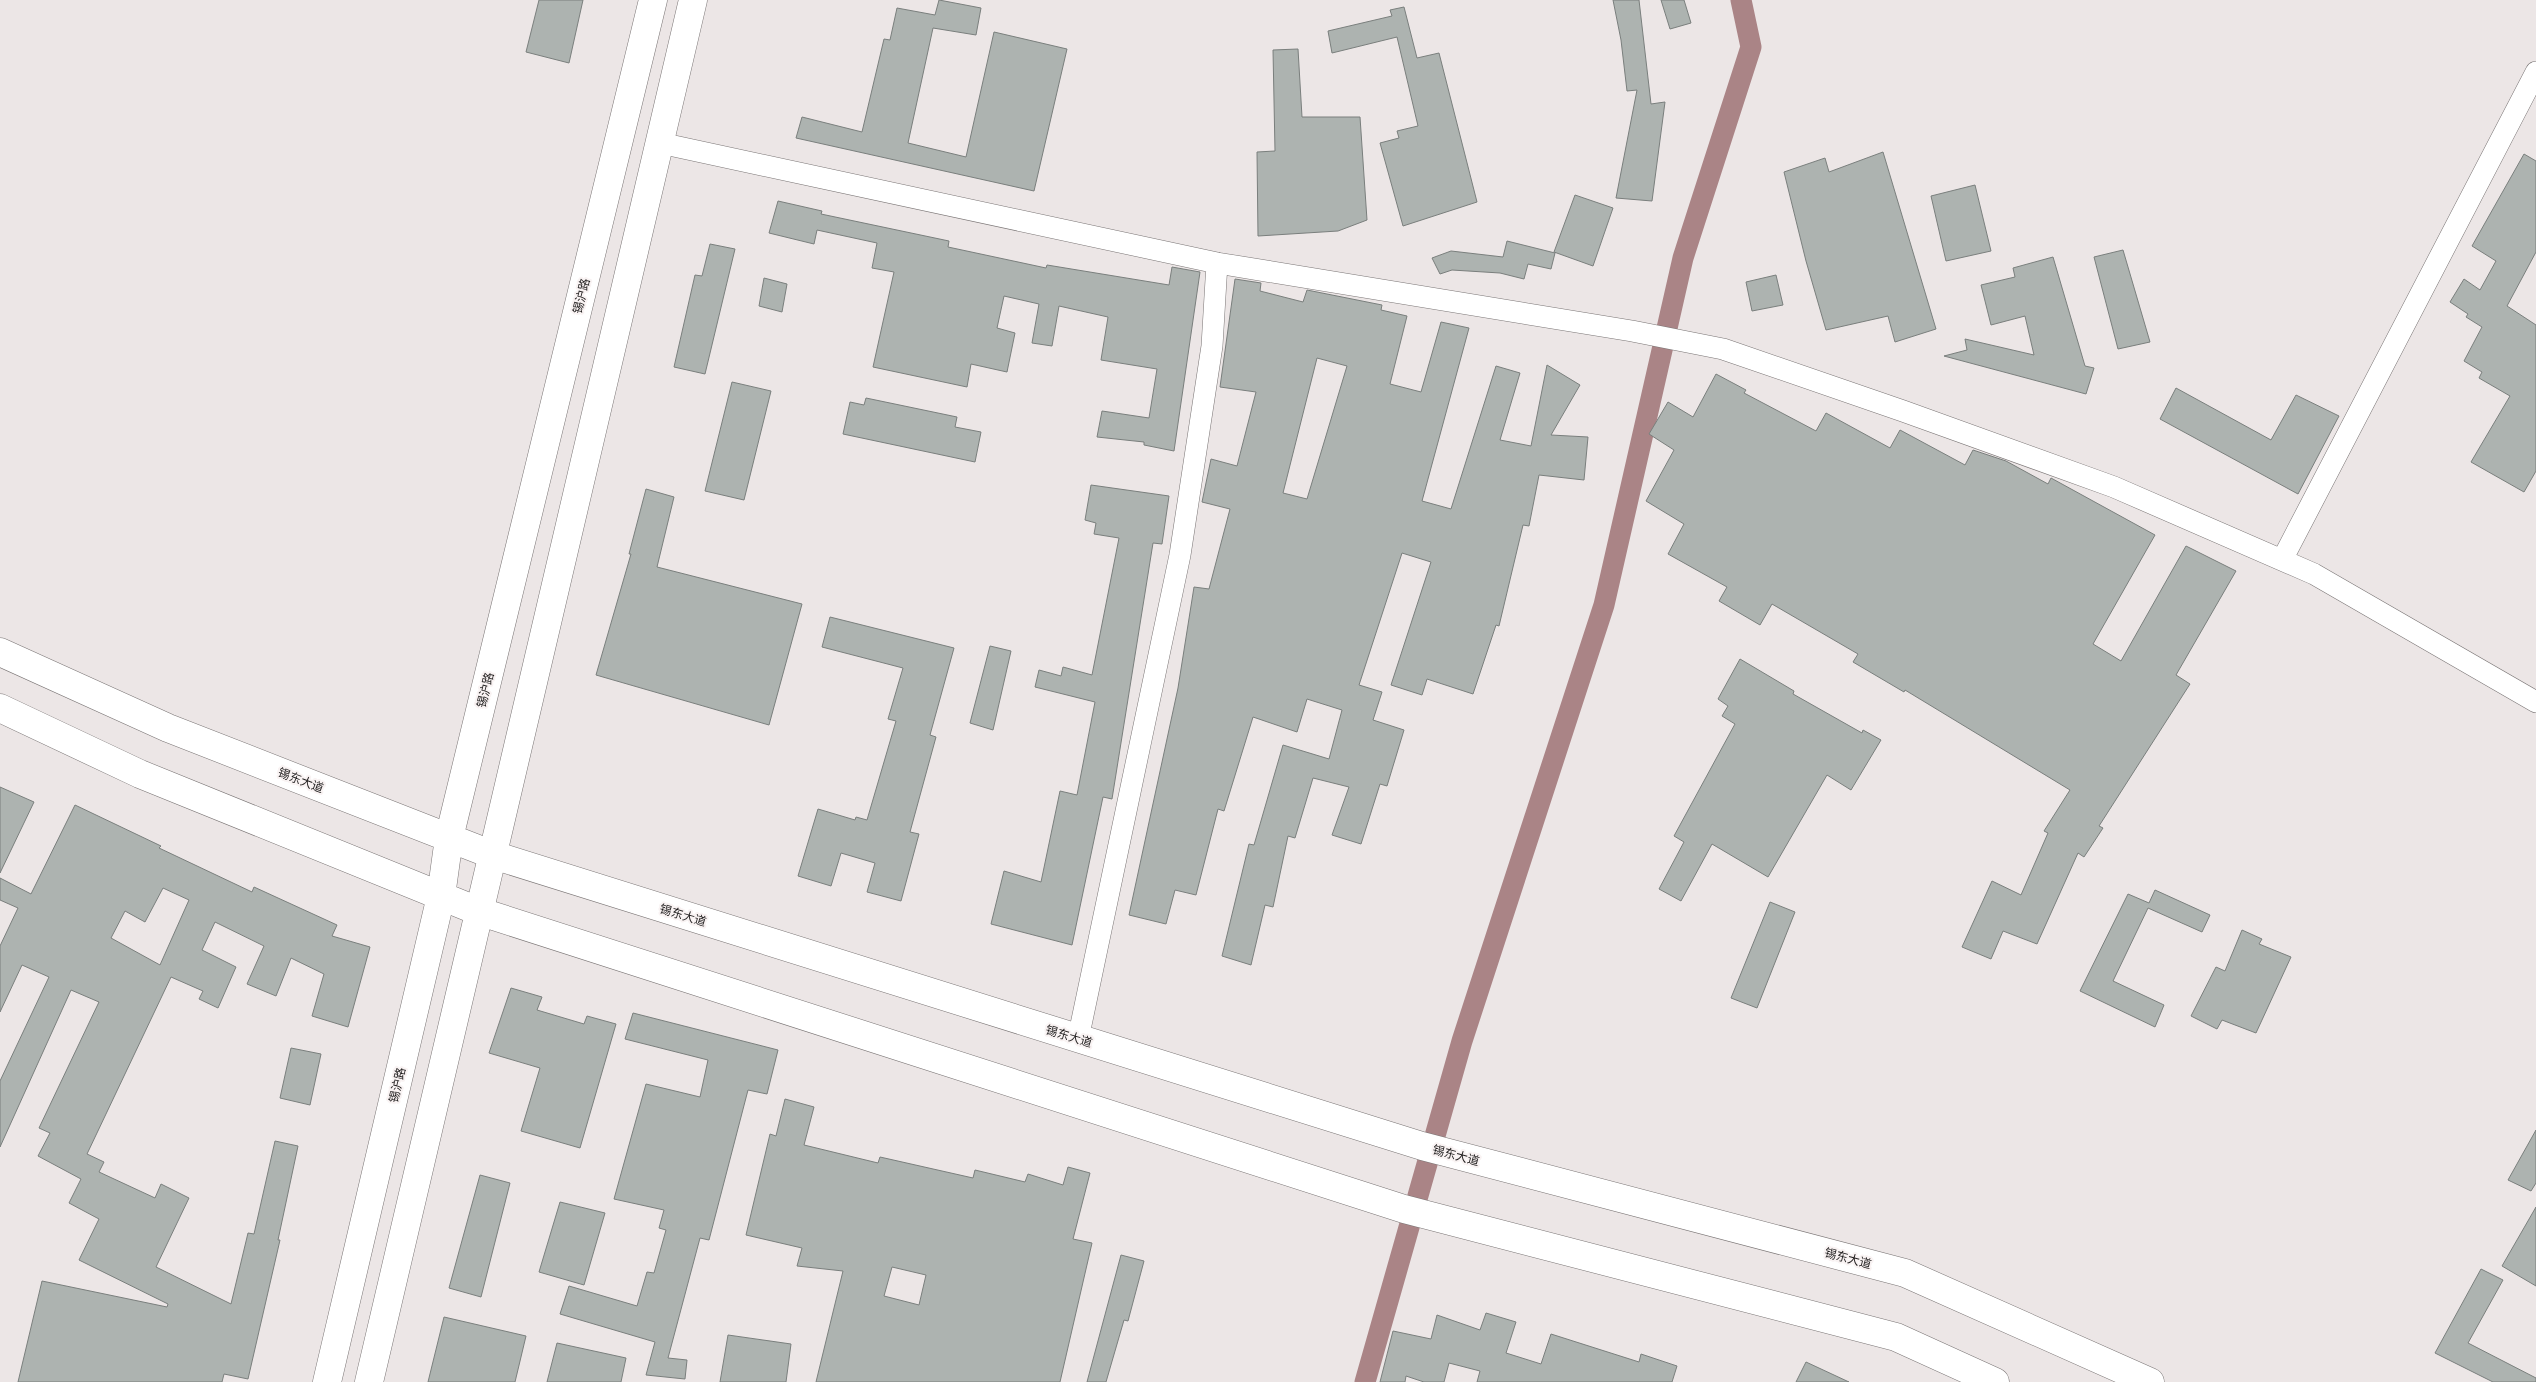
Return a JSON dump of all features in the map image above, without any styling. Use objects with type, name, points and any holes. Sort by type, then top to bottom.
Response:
[{"type":"main road","name":"锡沪路","points":[[327,1382],[441,896],[449,838],[653,0]]},
{"type":"main road","points":[[369,1382],[693,0]]},
{"type":"main road","name":"锡东大道","points":[[0,652],[168,728],[493,855],[1422,1146],[1905,1273],[2150,1382]]},
{"type":"main road","points":[[0,708],[140,774],[478,911],[1404,1209],[1896,1337],[1995,1382]]},
{"type":"street","points":[[2282,560],[2536,72]]},
{"type":"street","points":[[660,143],[1217,263],[1632,331],[1723,349],[2114,487],[2314,574],[2536,702]]},
{"type":"street","points":[[1078,1039],[1180,556],[1212,346],[1217,263]]},
{"type":"building","points":[[539,0],[583,0],[569,63],[526,52]]},
{"type":"building","points":[[939,0],[981,8],[976,35],[933,28],[908,143],[966,157],[994,32],[1067,49],[1034,191],[796,138],[802,117],[862,132],[884,39],[890,40],[897,8],[935,15]]},
{"type":"building","points":[[1613,0],[1639,0],[1651,104],[1665,102],[1652,201],[1616,198],[1637,90],[1627,91],[1621,40]]},
{"type":"building","points":[[1661,0],[1684,0],[1691,23],[1670,29]]},
{"type":"building","points":[[1404,7],[1417,58],[1439,53],[1477,202],[1403,226],[1380,143],[1399,138],[1397,131],[1418,126],[1397,37],[1332,53],[1328,31],[1392,16],[1390,10]]},
{"type":"building","points":[[1298,49],[1302,117],[1360,117],[1367,220],[1338,231],[1258,236],[1257,152],[1275,151],[1273,50]]},
{"type":"building","points":[[1883,152],[1936,329],[1895,342],[1888,316],[1826,330],[1806,261],[1784,172],[1825,158],[1829,172]]},
{"type":"building","points":[[2524,154],[2536,161],[2536,252],[2507,306],[2536,325],[2536,471],[2524,492],[2471,462],[2510,396],[2479,378],[2482,372],[2464,361],[2482,327],[2466,317],[2468,314],[2450,302],[2464,279],[2480,290],[2496,261],[2472,246]]},
{"type":"building","points":[[1975,185],[1991,251],[1946,261],[1931,196]]},
{"type":"building","points":[[1575,195],[1613,208],[1593,266],[1554,252]]},
{"type":"building","points":[[778,201],[822,211],[821,214],[949,241],[948,247],[1046,268],[1047,265],[1169,285],[1172,267],[1200,272],[1174,451],[1144,445],[1144,442],[1097,437],[1102,411],[1149,418],[1157,369],[1101,360],[1108,317],[1059,306],[1052,346],[1032,343],[1039,304],[1004,296],[997,328],[1015,333],[1007,372],[971,364],[967,387],[873,367],[894,272],[872,268],[877,243],[817,230],[814,244],[769,233]]},
{"type":"building","points":[[1507,241],[1555,253],[1551,269],[1528,264],[1524,279],[1500,273],[1452,270],[1440,274],[1432,258],[1451,251],[1503,257]]},
{"type":"building","points":[[710,244],[735,249],[705,374],[674,367],[695,275],[702,276]]},
{"type":"building","points":[[2123,250],[2150,342],[2118,349],[2094,257]]},
{"type":"building","points":[[2053,257],[2085,366],[2094,368],[2086,394],[1944,356],[1967,350],[1965,339],[2034,355],[2025,316],[1991,325],[1981,285],[2015,277],[2013,268]]},
{"type":"building","points":[[1776,275],[1783,305],[1752,311],[1746,282]]},
{"type":"building","points":[[764,278],[787,284],[782,312],[759,306]]},
{"type":"building","points":[[1235,279],[1261,283],[1260,291],[1303,302],[1307,290],[1382,305],[1381,310],[1407,316],[1390,384],[1421,392],[1441,322],[1469,328],[1422,501],[1451,509],[1496,366],[1520,373],[1500,440],[1531,446],[1547,365],[1580,385],[1551,435],[1588,437],[1584,480],[1539,475],[1529,526],[1523,525],[1499,626],[1496,625],[1473,694],[1427,679],[1422,695],[1391,685],[1431,562],[1402,553],[1359,685],[1382,692],[1373,720],[1404,730],[1387,786],[1380,784],[1361,844],[1332,835],[1349,787],[1313,778],[1295,838],[1288,836],[1273,907],[1265,905],[1251,965],[1222,956],[1249,844],[1254,845],[1283,745],[1329,759],[1342,710],[1307,699],[1297,732],[1253,717],[1224,811],[1218,809],[1196,895],[1175,890],[1166,924],[1129,915],[1178,688],[1194,587],[1209,589],[1230,509],[1202,502],[1211,459],[1237,466],[1256,392],[1220,387]],"holes":[[[1317,358],[1347,366],[1307,499],[1283,493]]]},
{"type":"building","points":[[1716,374],[1746,390],[1744,393],[1816,431],[1826,413],[1890,448],[1900,430],[1965,465],[1973,450],[2006,461],[2048,484],[2051,478],[2155,535],[2093,644],[2121,661],[2186,546],[2236,571],[2176,675],[2190,684],[2099,826],[2103,828],[2084,857],[2078,853],[2037,944],[2003,931],[1991,959],[1962,947],[1992,881],[2021,895],[2048,833],[2044,831],[2070,790],[1905,690],[1904,692],[1853,662],[1858,654],[1772,604],[1760,625],[1719,601],[1727,587],[1668,554],[1684,524],[1646,501],[1674,450],[1649,434],[1668,402],[1693,417]]},
{"type":"building","points":[[732,382],[771,391],[744,500],[705,491]]},
{"type":"building","points":[[2176,388],[2271,440],[2296,395],[2339,416],[2298,494],[2160,419]]},
{"type":"building","points":[[866,398],[957,417],[955,427],[981,432],[975,462],[843,434],[850,402],[864,405]]},
{"type":"building","points":[[1091,485],[1169,496],[1162,544],[1153,543],[1112,799],[1103,797],[1072,945],[991,924],[1004,871],[1041,882],[1060,791],[1077,795],[1095,702],[1035,687],[1039,670],[1061,676],[1063,667],[1092,675],[1119,538],[1094,534],[1096,523],[1085,520]]},
{"type":"building","points":[[646,489],[674,497],[657,567],[802,604],[769,725],[596,675],[631,554],[629,554]]},
{"type":"building","points":[[830,617],[954,648],[930,735],[936,737],[910,832],[919,834],[901,901],[867,892],[875,863],[841,853],[831,886],[798,876],[818,809],[855,820],[856,817],[867,820],[896,721],[888,719],[903,668],[822,647]]},
{"type":"building","points":[[990,646],[1011,651],[993,730],[970,723]]},
{"type":"building","points":[[1740,659],[1794,691],[1793,694],[1862,733],[1863,730],[1881,740],[1851,790],[1827,775],[1768,877],[1712,844],[1681,901],[1659,889],[1684,842],[1674,836],[1735,724],[1722,716],[1728,706],[1718,699]]},
{"type":"building","points":[[0,787],[34,802],[0,873]]},
{"type":"building","points":[[75,805],[161,846],[159,848],[252,892],[254,887],[337,925],[332,936],[370,947],[348,1027],[312,1016],[324,974],[291,958],[276,996],[247,984],[264,946],[215,922],[202,950],[236,967],[218,1008],[199,999],[203,991],[171,977],[87,1154],[104,1162],[99,1172],[155,1198],[161,1184],[189,1198],[156,1267],[231,1304],[248,1233],[254,1234],[275,1141],[298,1146],[278,1240],[280,1240],[248,1379],[224,1374],[222,1382],[18,1382],[42,1281],[167,1307],[168,1304],[79,1260],[99,1219],[69,1203],[81,1179],[38,1156],[50,1133],[39,1128],[99,1002],[71,990],[0,1147],[0,1081],[49,977],[22,965],[0,1012],[0,946],[18,908],[0,900],[0,878],[31,894]],"holes":[[[163,888],[189,900],[160,965],[111,938],[125,911],[145,922]]]},
{"type":"building","points":[[2155,890],[2210,915],[2202,932],[2148,908],[2113,981],[2164,1005],[2155,1027],[2080,991],[2128,894],[2149,903]]},
{"type":"building","points":[[1770,902],[1795,912],[1757,1008],[1731,998]]},
{"type":"building","points":[[2242,930],[2262,939],[2259,944],[2291,957],[2256,1033],[2222,1020],[2217,1029],[2191,1016],[2216,967],[2225,971]]},
{"type":"building","points":[[511,988],[542,997],[537,1010],[584,1024],[587,1016],[616,1024],[580,1148],[521,1131],[540,1068],[489,1053]]},
{"type":"building","points":[[633,1013],[778,1050],[767,1094],[748,1090],[709,1240],[700,1238],[668,1358],[687,1360],[685,1379],[646,1375],[655,1342],[560,1314],[569,1286],[637,1306],[647,1272],[654,1273],[666,1230],[659,1228],[664,1210],[614,1199],[646,1084],[700,1097],[708,1060],[625,1039]]},
{"type":"building","points":[[291,1048],[321,1054],[310,1105],[280,1098]]},
{"type":"building","points":[[785,1099],[814,1107],[804,1145],[878,1163],[880,1157],[973,1178],[975,1170],[1025,1182],[1028,1174],[1063,1185],[1068,1167],[1090,1173],[1073,1239],[1092,1243],[1060,1382],[816,1382],[843,1271],[797,1266],[802,1248],[746,1235],[770,1134],[776,1136]],"holes":[[[892,1267],[926,1275],[919,1305],[884,1296]]]},
{"type":"building","points":[[2536,1130],[2536,1183],[2531,1191],[2508,1180]]},
{"type":"building","points":[[480,1175],[510,1183],[481,1297],[449,1288]]},
{"type":"building","points":[[560,1202],[605,1213],[584,1285],[539,1272]]},
{"type":"building","points":[[2536,1207],[2536,1286],[2502,1266]]},
{"type":"building","points":[[1121,1255],[1144,1261],[1128,1321],[1124,1320],[1106,1382],[1087,1382]]},
{"type":"building","points":[[2481,1269],[2503,1280],[2468,1343],[2536,1378],[2536,1382],[2493,1382],[2435,1353]]},
{"type":"building","points":[[1486,1313],[1516,1322],[1506,1353],[1541,1364],[1551,1334],[1639,1362],[1641,1354],[1677,1366],[1672,1382],[1477,1382],[1480,1371],[1449,1363],[1444,1382],[1424,1382],[1406,1376],[1405,1382],[1380,1382],[1393,1331],[1431,1339],[1437,1315],[1480,1330]]},
{"type":"building","points":[[444,1317],[526,1336],[515,1382],[428,1382]]},
{"type":"building","points":[[728,1335],[791,1344],[786,1382],[720,1382]]},
{"type":"building","points":[[557,1343],[626,1358],[621,1382],[547,1382]]},
{"type":"building","points":[[1806,1362],[1849,1382],[1796,1382]]},
{"type":"waterway","points":[[1365,1382],[1462,1041],[1604,605],[1683,258],[1751,47],[1741,0]]}]
